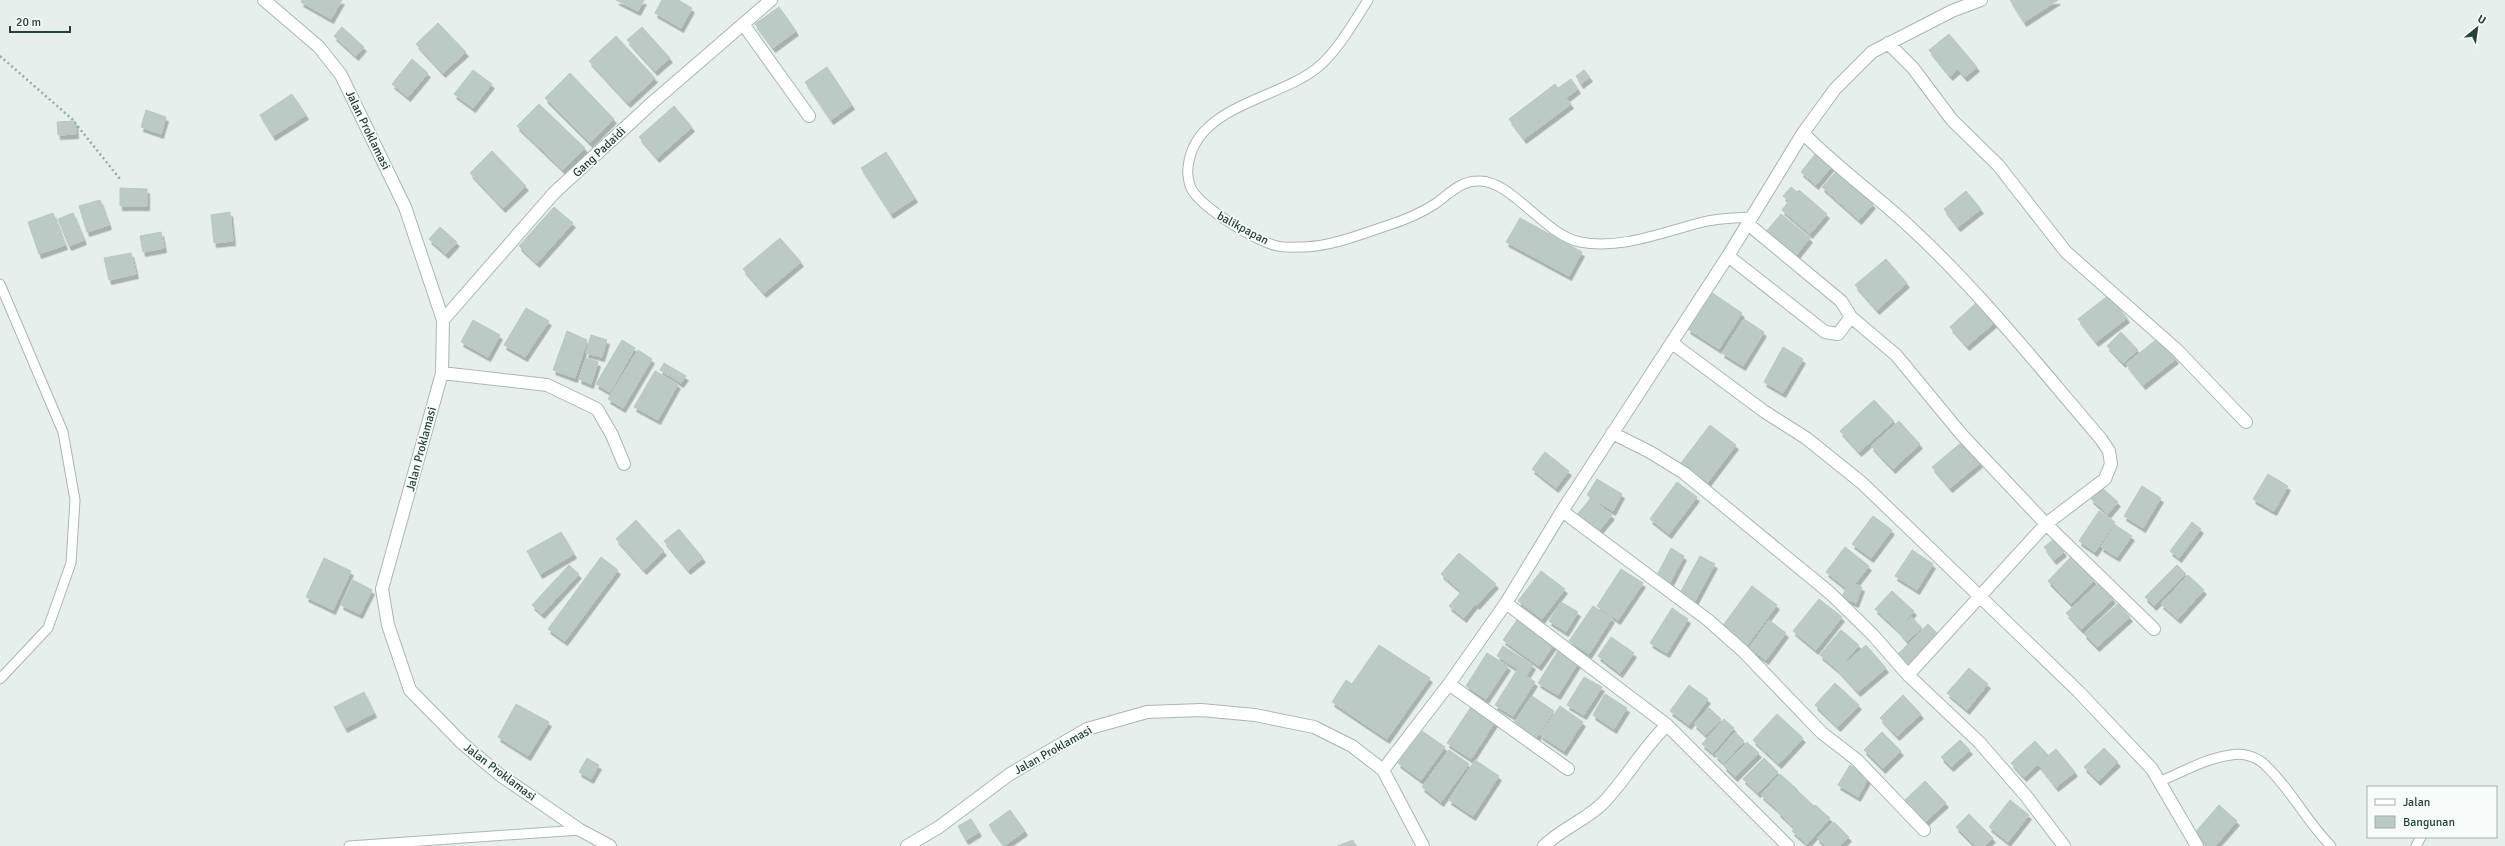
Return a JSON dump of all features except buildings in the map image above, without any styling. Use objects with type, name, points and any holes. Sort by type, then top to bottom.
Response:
[{"type":"street","name":"Jalan Proklamasi","points":[[264,0],[319,46],[340,75],[405,207],[443,320],[442,373],[382,589],[388,625],[410,690],[463,744],[500,775],[580,830],[610,846]]},
{"type":"street","name":"Gang Padaidi","points":[[443,320],[554,193],[653,102],[771,0]]},
{"type":"street","points":[[1384,770],[1449,684],[1506,603],[1562,511],[1728,256],[1803,133],[1835,89],[1872,52],[1952,12],[1981,0]]},
{"type":"street","points":[[743,24],[809,116]]},
{"type":"street","points":[[1888,43],[1913,68],[1952,120],[1998,165],[2066,252],[2177,350],[2246,422]]},
{"type":"street","points":[[1803,133],[1822,153],[1912,229],[1933,250],[1974,293],[2101,439],[2109,451],[2111,464],[2105,479],[2046,524],[1980,598],[1908,674]]},
{"type":"street","points":[[1750,220],[1841,301],[1851,317],[1896,355],[1962,435],[2046,524],[2154,629]]},
{"type":"street","points":[[1728,256],[1825,332],[1838,334],[1851,317]]},
{"type":"street","points":[[1672,343],[1765,412],[1806,438],[1862,483],[2078,692],[2152,769],[2197,846]]},
{"type":"street","points":[[442,373],[547,385],[597,409],[612,435],[624,464]]},
{"type":"street","points":[[1612,433],[1650,452],[1684,473],[1830,592],[1873,635],[1908,674],[1979,742],[2026,796],[2064,846]]},
{"type":"street","points":[[1562,511],[1654,578],[1714,625],[1743,651],[1822,733],[1857,760],[1924,830]]},
{"type":"street","points":[[1506,603],[1667,725],[1788,846]]},
{"type":"street","points":[[1449,684],[1568,769]]},
{"type":"street","name":"Jalan Proklamasi","points":[[907,846],[939,827],[1010,774],[1087,729],[1147,712],[1201,710],[1255,715],[1314,727],[1352,746],[1384,770],[1423,846]]},
{"type":"street","points":[[1544,846],[1602,804],[1617,787],[1648,742],[1667,725]]},
{"type":"lane","name":"balikpapan","points":[[1368,0],[1349,31],[1317,68],[1212,122],[1195,144],[1188,168],[1191,189],[1211,211],[1249,233],[1277,246],[1305,247],[1351,238],[1396,223],[1434,205],[1466,182],[1479,180],[1494,183],[1509,193],[1546,224],[1577,241],[1598,244],[1633,240],[1705,221],[1750,220]]},
{"type":"lane","points":[[0,284],[63,432],[75,500],[72,563],[48,628],[0,679]]},
{"type":"lane","points":[[2159,782],[2206,762],[2230,755],[2246,754],[2262,762],[2315,829],[2331,846]]},
{"type":"lane","points":[[348,846],[580,830]]},
{"type":"path","points":[[0,56],[72,119],[120,179]]}]
